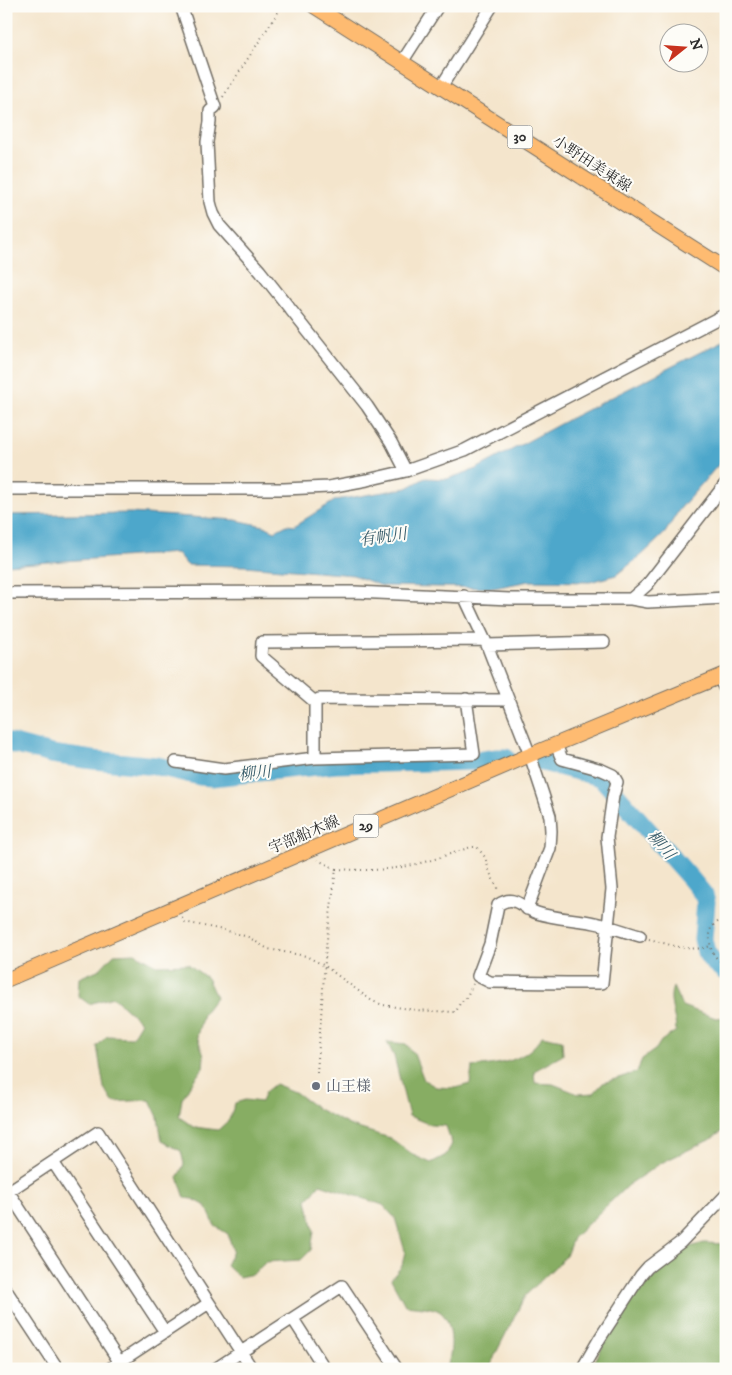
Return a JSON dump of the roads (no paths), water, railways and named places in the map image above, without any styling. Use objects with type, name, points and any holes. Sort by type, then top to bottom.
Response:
[{"type":"main road","name":"小野田美東線","points":[[314,6],[726,269]]},
{"type":"main road","name":"宇部船木線","points":[[6,980],[530,755],[722,676]]},
{"type":"street","points":[[181,6],[215,107],[210,112],[207,148],[210,202],[215,219],[273,286],[367,406],[391,442],[406,471]]},
{"type":"street","points":[[402,62],[438,6]]},
{"type":"street","points":[[441,87],[489,7]]},
{"type":"street","points":[[6,489],[311,488],[329,487],[406,471],[464,450],[726,314]]},
{"type":"street","points":[[631,599],[647,585],[726,483]]},
{"type":"street","points":[[6,593],[355,592],[510,599],[631,599],[648,602],[726,598]]},
{"type":"street","points":[[464,596],[486,643],[530,755],[550,816],[552,831],[550,848],[527,909]]},
{"type":"street","points":[[315,758],[315,702],[261,656],[262,642],[604,642]]},
{"type":"street","points":[[722,676],[726,691]]},
{"type":"street","points":[[315,702],[319,699],[508,700]]},
{"type":"street","points":[[176,762],[224,769],[315,758],[474,754],[466,700]]},
{"type":"street","points":[[556,745],[562,759],[602,770],[613,775],[617,782],[607,837],[612,889],[608,927],[602,982],[490,982],[478,976],[490,944],[498,905],[504,900],[517,902],[536,913],[594,923],[608,927],[640,936]]},
{"type":"street","points":[[122,1365],[7,1191],[98,1132],[252,1369]]},
{"type":"street","points":[[53,1162],[165,1332]]},
{"type":"street","points":[[582,1369],[641,1275],[681,1242],[726,1195]]},
{"type":"street","points":[[215,1369],[342,1286],[397,1369]]},
{"type":"street","points":[[6,1290],[58,1369]]},
{"type":"street","points":[[109,1369],[122,1365],[165,1332],[209,1302]]},
{"type":"street","points":[[293,1319],[325,1369]]},
{"type":"water","name":"有帆川","points":[[726,339],[726,456],[679,510],[665,533],[642,555],[616,575],[590,582],[529,581],[494,588],[382,586],[353,575],[245,566],[187,565],[177,553],[6,565],[6,515],[131,513],[236,520],[264,526],[275,531],[287,525],[294,526],[336,500],[407,488],[425,478],[447,479],[476,469]]},
{"type":"waterway","name":"柳川","points":[[6,742],[51,754],[157,766],[212,777],[336,764],[477,761],[506,758]]},
{"type":"waterway","name":"柳川","points":[[543,762],[601,777],[691,879],[704,895],[706,902],[703,939],[706,952],[712,961],[726,972]]},
{"type":"place","name":"山王様","points":[[316,1086]]}]
